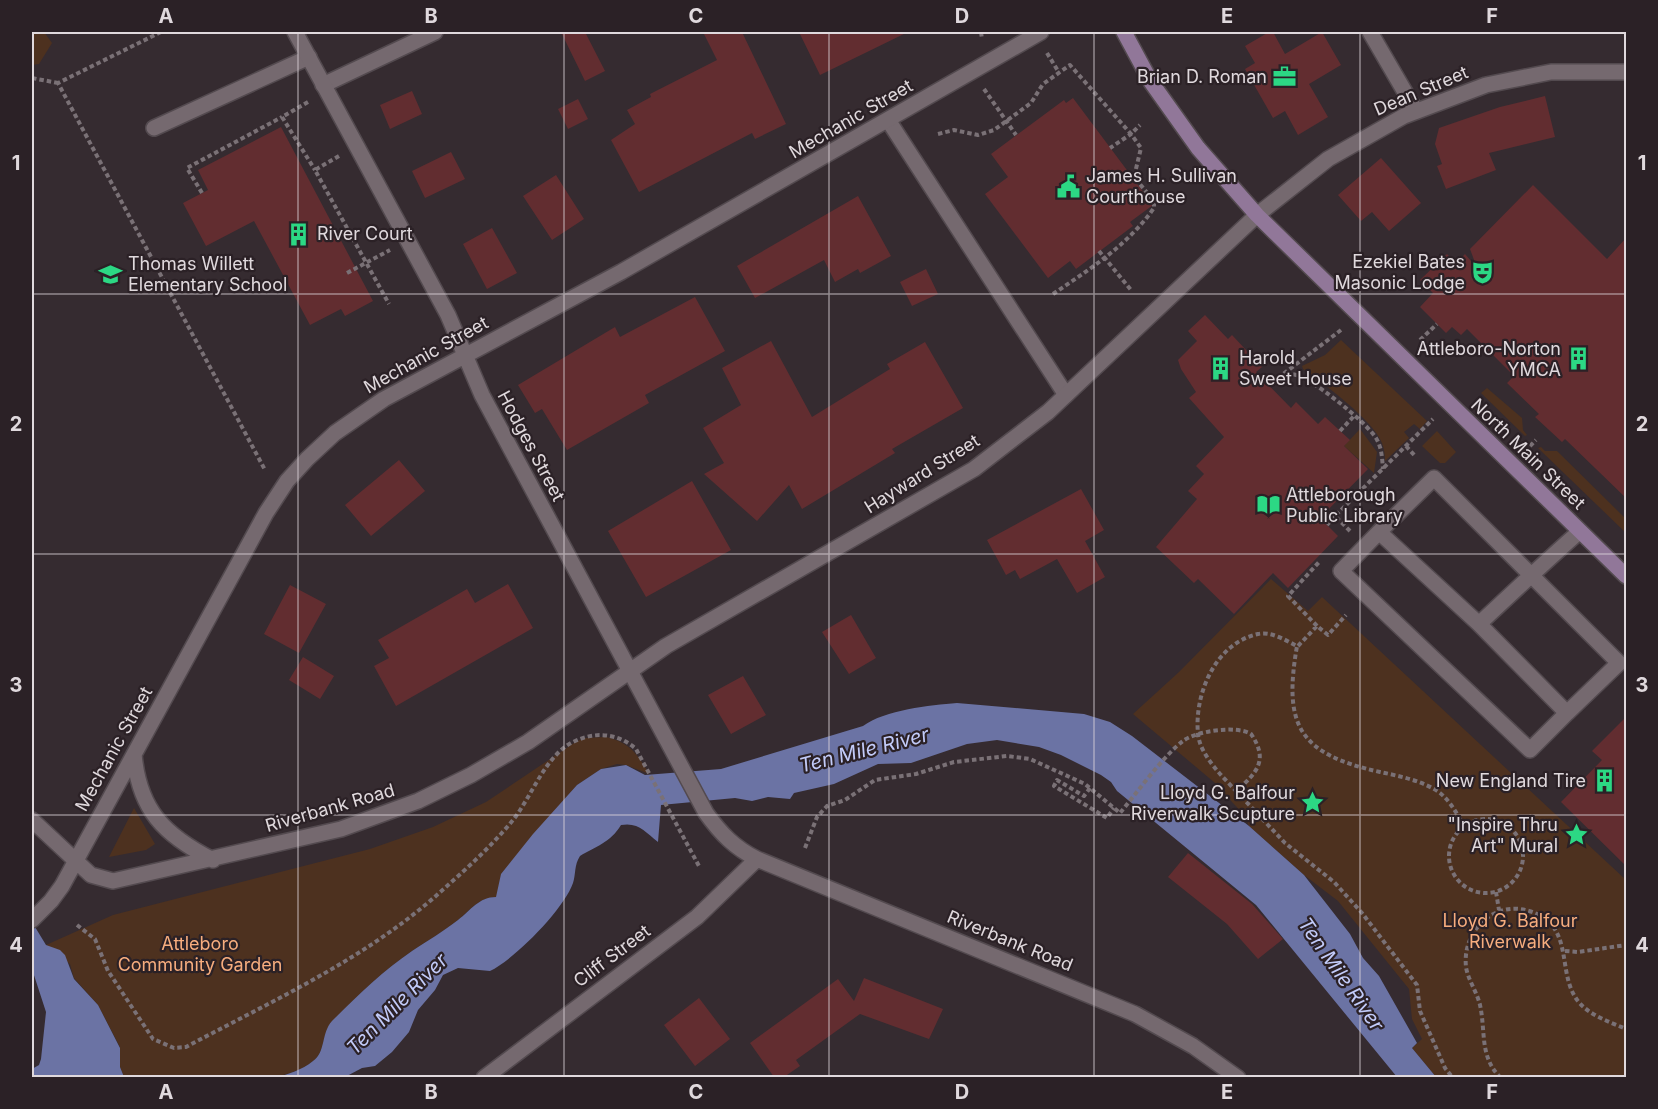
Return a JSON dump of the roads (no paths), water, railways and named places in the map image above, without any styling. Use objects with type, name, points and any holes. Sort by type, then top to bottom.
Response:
[{"type":"main road","name":"North Main Street","points":[[1124,32],[1151,82],[1198,148],[1257,215],[1626,576]]},
{"type":"street","name":"Hodges Street","points":[[295,32],[448,315],[482,395],[674,757],[706,813],[729,842],[758,859]]},
{"type":"street","points":[[323,85],[435,32]]},
{"type":"street","name":"Mechanic Street","points":[[32,920],[56,894],[75,862],[254,534],[293,474],[315,450],[358,416],[399,390],[604,281],[1040,32]]},
{"type":"street","points":[[1370,32],[1416,111]]},
{"type":"street","points":[[154,128],[309,57]]},
{"type":"street","name":"Dean Street","points":[[1257,215],[1329,159],[1416,111],[1486,85],[1551,72],[1626,72]]},
{"type":"street","points":[[888,120],[1066,395]]},
{"type":"street","name":"Hayward Street","points":[[628,672],[666,646],[962,476],[1048,412],[1257,215]]},
{"type":"street","points":[[1434,478],[1623,661],[1530,750],[1341,571],[1379,532],[1434,478]]},
{"type":"street","points":[[1379,532],[1479,624],[1567,713]]},
{"type":"street","points":[[1479,624],[1579,532]]},
{"type":"street","name":"Riverbank Road","points":[[32,820],[75,862],[97,878],[113,881],[341,829],[418,801],[471,775],[528,742],[628,672]]},
{"type":"street","points":[[134,754],[140,785],[151,813],[184,844],[213,860]]},
{"type":"street","name":"Riverbank Road","points":[[758,859],[1135,1014],[1193,1046],[1238,1077]]},
{"type":"street","name":"Cliff Street","points":[[484,1077],[697,917],[758,859]]},
{"type":"water","name":"Ten Mile River","points":[[957,703],[1084,714],[1110,722],[1132,736],[1249,826],[1304,875],[1350,934],[1363,958],[1379,976],[1417,1043],[1412,1048],[1436,1077],[1397,1077],[1256,905],[1117,791],[1111,782],[1061,755],[1039,747],[997,740],[967,744],[911,763],[878,764],[834,784],[794,793],[790,799],[768,797],[752,801],[735,798],[661,805],[658,842],[637,826],[621,825],[608,840],[580,856],[568,894],[538,932],[512,956],[490,971],[458,968],[443,975],[435,990],[418,1010],[409,1032],[392,1052],[375,1066],[362,1068],[345,1077],[275,1078],[300,1069],[317,1057],[332,1021],[391,966],[453,924],[480,902],[496,897],[501,874],[533,834],[577,785],[601,769],[626,765],[645,775],[721,769],[863,726],[872,720],[895,712]]},
{"type":"water","points":[[32,922],[46,945],[60,950],[65,955],[74,979],[98,1005],[120,1048],[120,1067],[124,1077],[32,1077],[32,1069],[39,1065],[41,1059],[46,1012],[32,969]]},
{"type":"place","name":"Brian D. Roman","points":[[1285,77]]},
{"type":"place","name":"James H. Sullivan Courthouse","points":[[1068,186]]},
{"type":"place","name":"River Court","points":[[299,234]]},
{"type":"place","name":"Ezekiel Bates Masonic Lodge","points":[[1483,272]]},
{"type":"place","name":"Thomas Willett Elementary School","points":[[110,274]]},
{"type":"place","name":"Attleboro-Norton YMCA","points":[[1579,359]]},
{"type":"place","name":"Harold Sweet House","points":[[1221,368]]},
{"type":"place","name":"Attleborough Public Library","points":[[1268,505]]},
{"type":"place","name":"New England Tire","points":[[1604,781]]},
{"type":"place","name":"Lloyd G. Balfour Riverwalk Scupture","points":[[1313,803]]},
{"type":"place","name":"\"Inspire Thru Art\" Mural","points":[[1576,835]]},
{"type":"park label","name":"Lloyd G. Balfour Riverwalk","points":[[1510,931]]},
{"type":"park label","name":"Attleboro Community Garden","points":[[200,954]]}]
